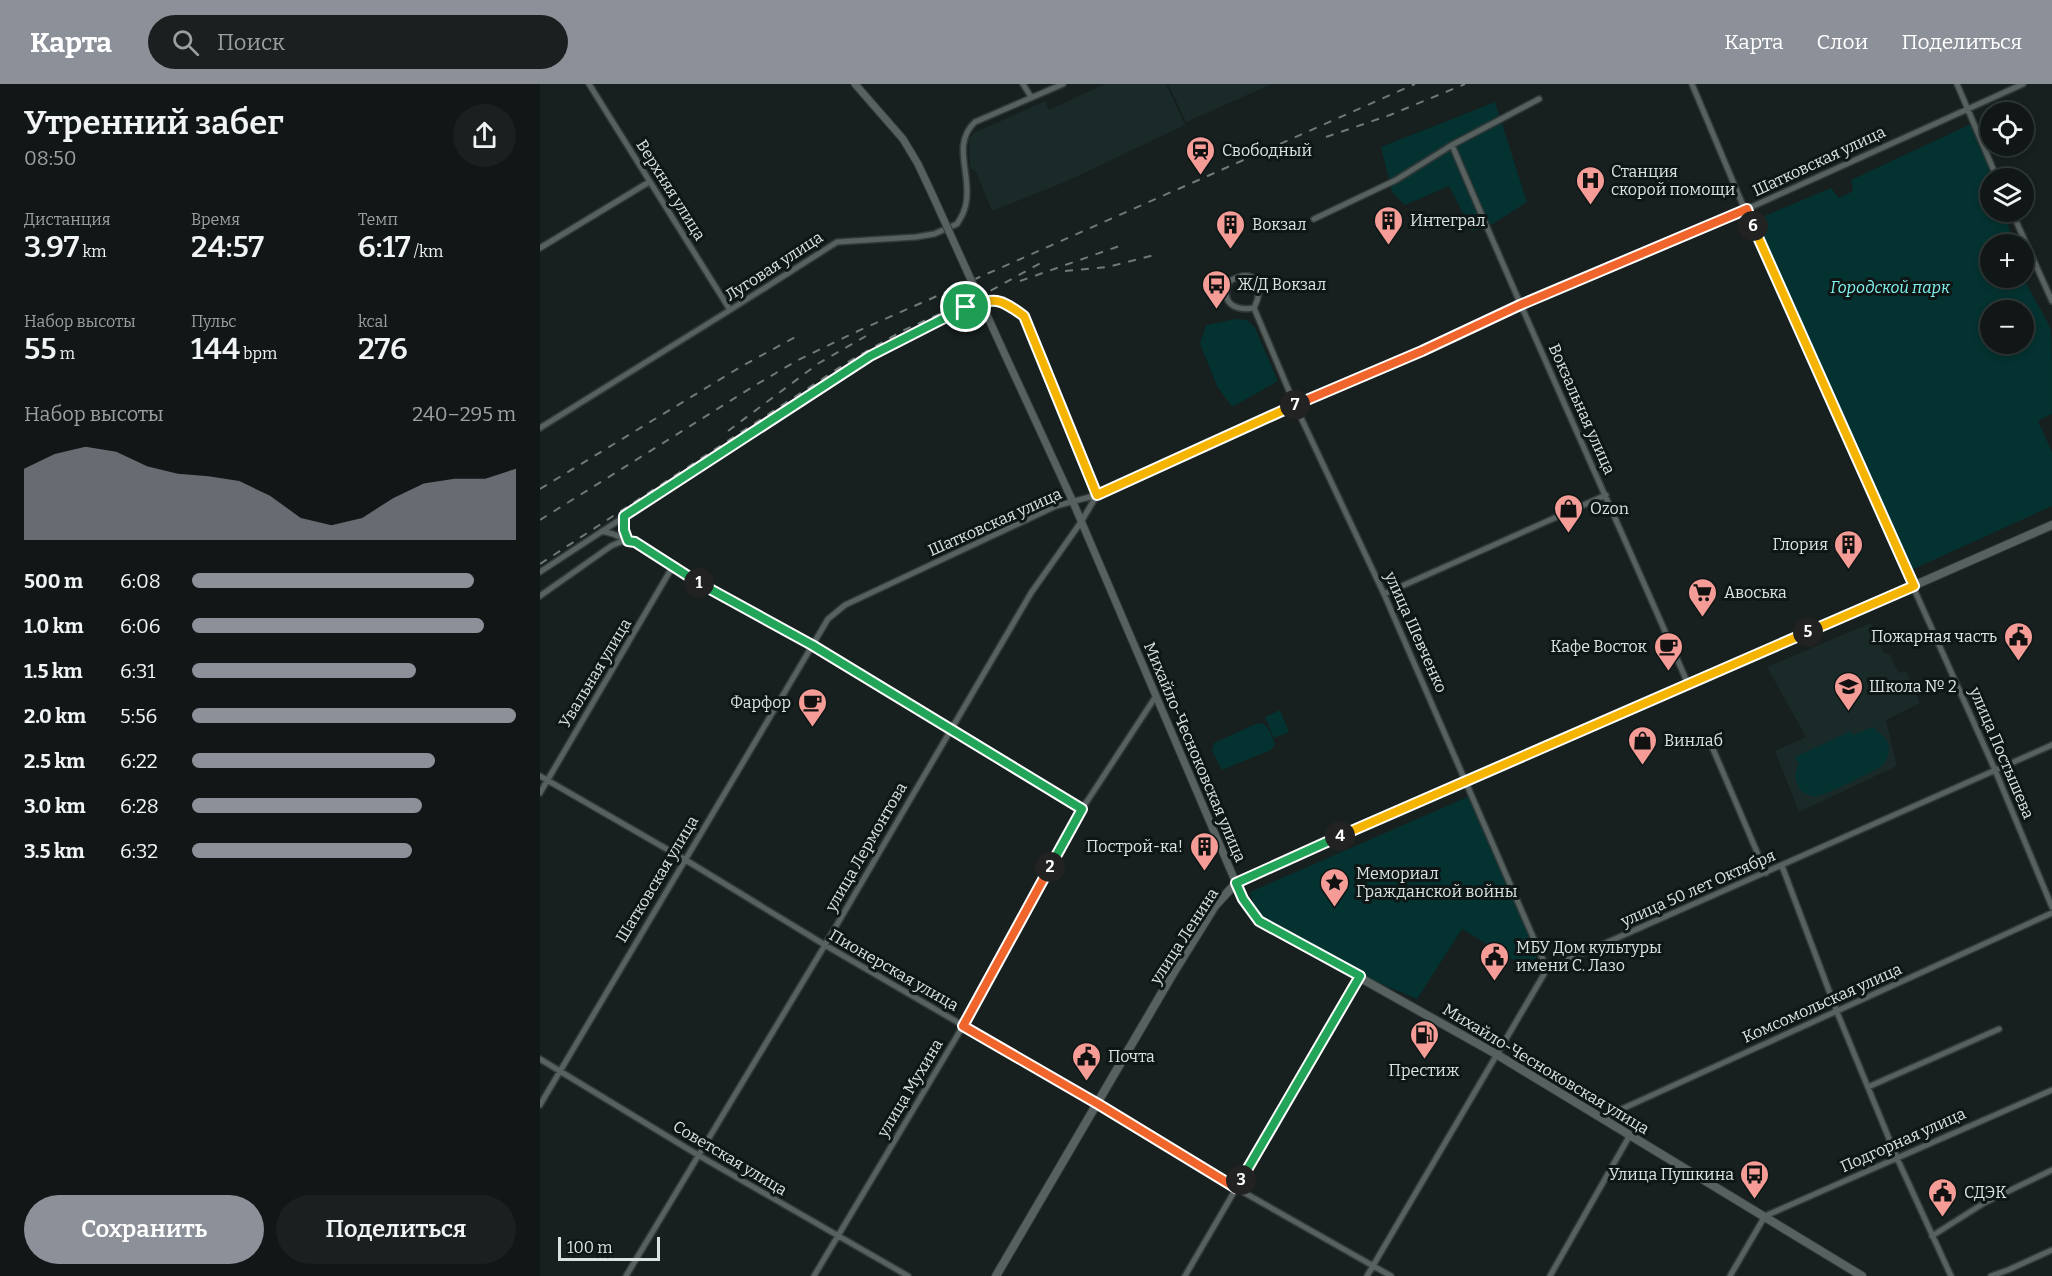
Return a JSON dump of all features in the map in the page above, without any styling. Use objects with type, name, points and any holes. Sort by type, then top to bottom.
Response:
[{"type":"main road","name":"улица Ленина","points":[[996,1276],[1180,962],[1215,906],[1236,883],[2052,525]]},
{"type":"main road","name":"Михайло-Чесноковская улица","points":[[1236,883],[1243,899],[1259,921],[1496,1054],[1863,1276]]},
{"type":"street","name":"Верхняя улица","points":[[589,84],[730,310]]},
{"type":"street","name":"Михайло-Чесноковская улица","points":[[855,84],[903,140],[918,164],[1073,502],[1236,883]]},
{"type":"street","points":[[1023,84],[1031,97]]},
{"type":"street","name":"Луговая улица","points":[[540,428],[837,242],[916,237],[934,234],[957,224],[967,202],[962,144],[967,130],[975,122],[1063,84]]},
{"type":"street","name":"улица Постышева","points":[[1692,84],[1755,232],[1995,770],[2052,907]]},
{"type":"street","points":[[1957,84],[1993,168]]},
{"type":"street","name":"Шатковская улица","points":[[540,1104],[812,645],[828,619],[845,605],[1056,506],[1097,495],[1295,405],[1422,351],[1520,305],[1747,209],[2023,84]]},
{"type":"street","points":[[1314,219],[1396,180],[1452,145],[1539,99]]},
{"type":"street","name":"Вокзальная улица","points":[[1452,145],[1520,305],[1688,684]]},
{"type":"street","points":[[540,248],[649,182]]},
{"type":"street","points":[[2017,222],[2052,299]]},
{"type":"street","name":"улица Шевченко","points":[[1254,308],[1238,309],[1232,306],[1227,298],[1227,287],[1230,281],[1245,276],[1252,276],[1257,281],[1258,300],[1254,308],[1295,405],[1384,594],[1547,969]]},
{"type":"street","points":[[540,572],[870,356],[966,307],[990,300],[1005,302],[1024,316],[1097,495]]},
{"type":"street","name":"улица Лермонтова","points":[[626,1276],[825,945],[1030,592],[1081,522],[1097,495]]},
{"type":"street","points":[[1384,594],[1606,495]]},
{"type":"street","points":[[624,516],[624,530],[628,541]]},
{"type":"street","points":[[602,531],[628,541]]},
{"type":"street","points":[[540,596],[611,546],[620,542],[635,542],[681,573],[812,645],[1082,809]]},
{"type":"street","name":"Увальная улица","points":[[540,793],[673,567]]},
{"type":"street","name":"улица Мухина","points":[[814,1276],[963,1026],[1082,809],[1156,696]]},
{"type":"street","name":"улица 50 лет Октября","points":[[1547,969],[2052,745]]},
{"type":"street","points":[[1713,749],[1766,873]]},
{"type":"street","name":"Пионерская улица","points":[[540,776],[1098,1104],[1236,1188],[1390,1276]]},
{"type":"street","points":[[1782,866],[1837,1012],[1897,1158],[1951,1276]]},
{"type":"street","name":"Комсомольская улица","points":[[1602,1118],[2052,913]]},
{"type":"street","points":[[1367,1276],[1547,969]]},
{"type":"street","points":[[1185,1276],[1360,976]]},
{"type":"street","points":[[1868,1087],[1999,1029]]},
{"type":"street","name":"Советская улица","points":[[540,1059],[698,1155],[908,1276]]},
{"type":"street","name":"Подгорная улица","points":[[1765,1216],[2052,1090]]},
{"type":"street","points":[[1550,1276],[1630,1135]]},
{"type":"street","points":[[1932,1236],[1984,1203],[2052,1170]]},
{"type":"street","points":[[1730,1276],[1765,1216]]},
{"type":"street","points":[[1991,1276],[2052,1250]]},
{"type":"shaded area","points":[[1105,84],[1166,84],[1185,125],[1065,182],[992,211],[975,170],[970,169],[969,139],[974,133],[1045,101],[1049,110]]},
{"type":"shaded area","points":[[1168,84],[1272,84],[1186,122]]},
{"type":"shaded area","name":"Школа № 2","points":[[1871,623],[1883,652],[1890,655],[1899,673],[1906,671],[1920,703],[1886,720],[1897,766],[1799,812],[1775,751],[1806,737],[1767,667]]},
{"type":"green space","points":[[1495,102],[1527,202],[1491,225],[1472,231],[1449,186],[1405,205],[1392,192],[1381,147]]},
{"type":"green space","name":"Городской парк","points":[[1973,123],[1980,139],[1980,156],[1987,156],[1991,168],[1980,168],[1980,222],[2007,222],[2011,234],[1980,234],[1980,288],[2029,288],[2051,330],[2052,414],[2038,421],[2052,452],[2052,506],[1907,572],[1750,222],[1831,188],[1839,198],[1853,191],[1851,180]]},
{"type":"green space","points":[[1236,319],[1247,320],[1255,328],[1278,381],[1232,407],[1217,386],[1200,343],[1206,325]]},
{"type":"green space","points":[[1280,710],[1289,732],[1274,738],[1265,717]]},
{"type":"green space","points":[[1258,723],[1265,725],[1271,733],[1275,744],[1271,750],[1222,770],[1212,751],[1214,743]]},
{"type":"green space","points":[[1874,727],[1889,745],[1888,756],[1881,766],[1818,796],[1802,791],[1796,781],[1796,770],[1799,764],[1795,757],[1851,731],[1853,735]]},
{"type":"green space","points":[[1472,795],[1538,956],[1528,969],[1462,929],[1417,999],[1350,971],[1259,921],[1250,892]]},
{"type":"railway","points":[[540,520],[798,360],[858,331],[1415,84]]},
{"type":"railway","points":[[1326,137],[1390,115],[1465,84]]},
{"type":"railway","points":[[1020,281],[1125,244]]},
{"type":"railway","points":[[1065,271],[1108,267],[1154,255]]},
{"type":"railway","points":[[540,564],[848,362],[902,331],[990,291],[1046,260]]},
{"type":"railway","points":[[540,489],[742,366],[799,335]]},
{"type":"railway","points":[[728,431],[819,363],[866,336]]},
{"type":"place","name":"Свободный","points":[[1201,176]]},
{"type":"place","name":"Станция скорой помощи","points":[[1590,206]]},
{"type":"place","name":"Интеграл","points":[[1389,246]]},
{"type":"place","name":"Вокзал","points":[[1231,250]]},
{"type":"place","name":"Ж/Д Вокзал","points":[[1216,310]]},
{"type":"place","name":"Ozon","points":[[1569,534]]},
{"type":"place","name":"Глория","points":[[1849,570]]},
{"type":"place","name":"Авоська","points":[[1703,618]]},
{"type":"place","name":"Пожарная часть","points":[[2018,662]]},
{"type":"place","name":"Кафе Восток","points":[[1668,672]]},
{"type":"place","name":"Школа № 2","points":[[1848,712]]},
{"type":"place","name":"Фарфор","points":[[812,728]]},
{"type":"place","name":"Винлаб","points":[[1643,766]]},
{"type":"place","name":"Построй-ка!","points":[[1204,872]]},
{"type":"place","name":"Мемориал Гражданской войны","points":[[1335,908]]},
{"type":"place","name":"МБУ Дом культуры имени С. Лазо","points":[[1495,982]]},
{"type":"place","name":"Престиж","points":[[1424,1060]]},
{"type":"place","name":"Почта","points":[[1087,1082]]},
{"type":"place","name":"Улица Пушкина","points":[[1755,1200]]},
{"type":"place","name":"СДЭК","points":[[1943,1218]]},
{"type":"route","points":[[1747,209],[1750,222],[1914,586],[1236,883],[1243,899],[1259,921],[1360,976],[1236,1188],[1098,1104],[963,1026],[1082,809],[812,645],[681,573],[635,542],[628,541],[624,530],[624,516],[641,504],[870,356],[966,307],[990,300],[1005,302],[1024,316],[1097,495],[1295,405],[1422,351],[1520,305],[1747,209]]}]
